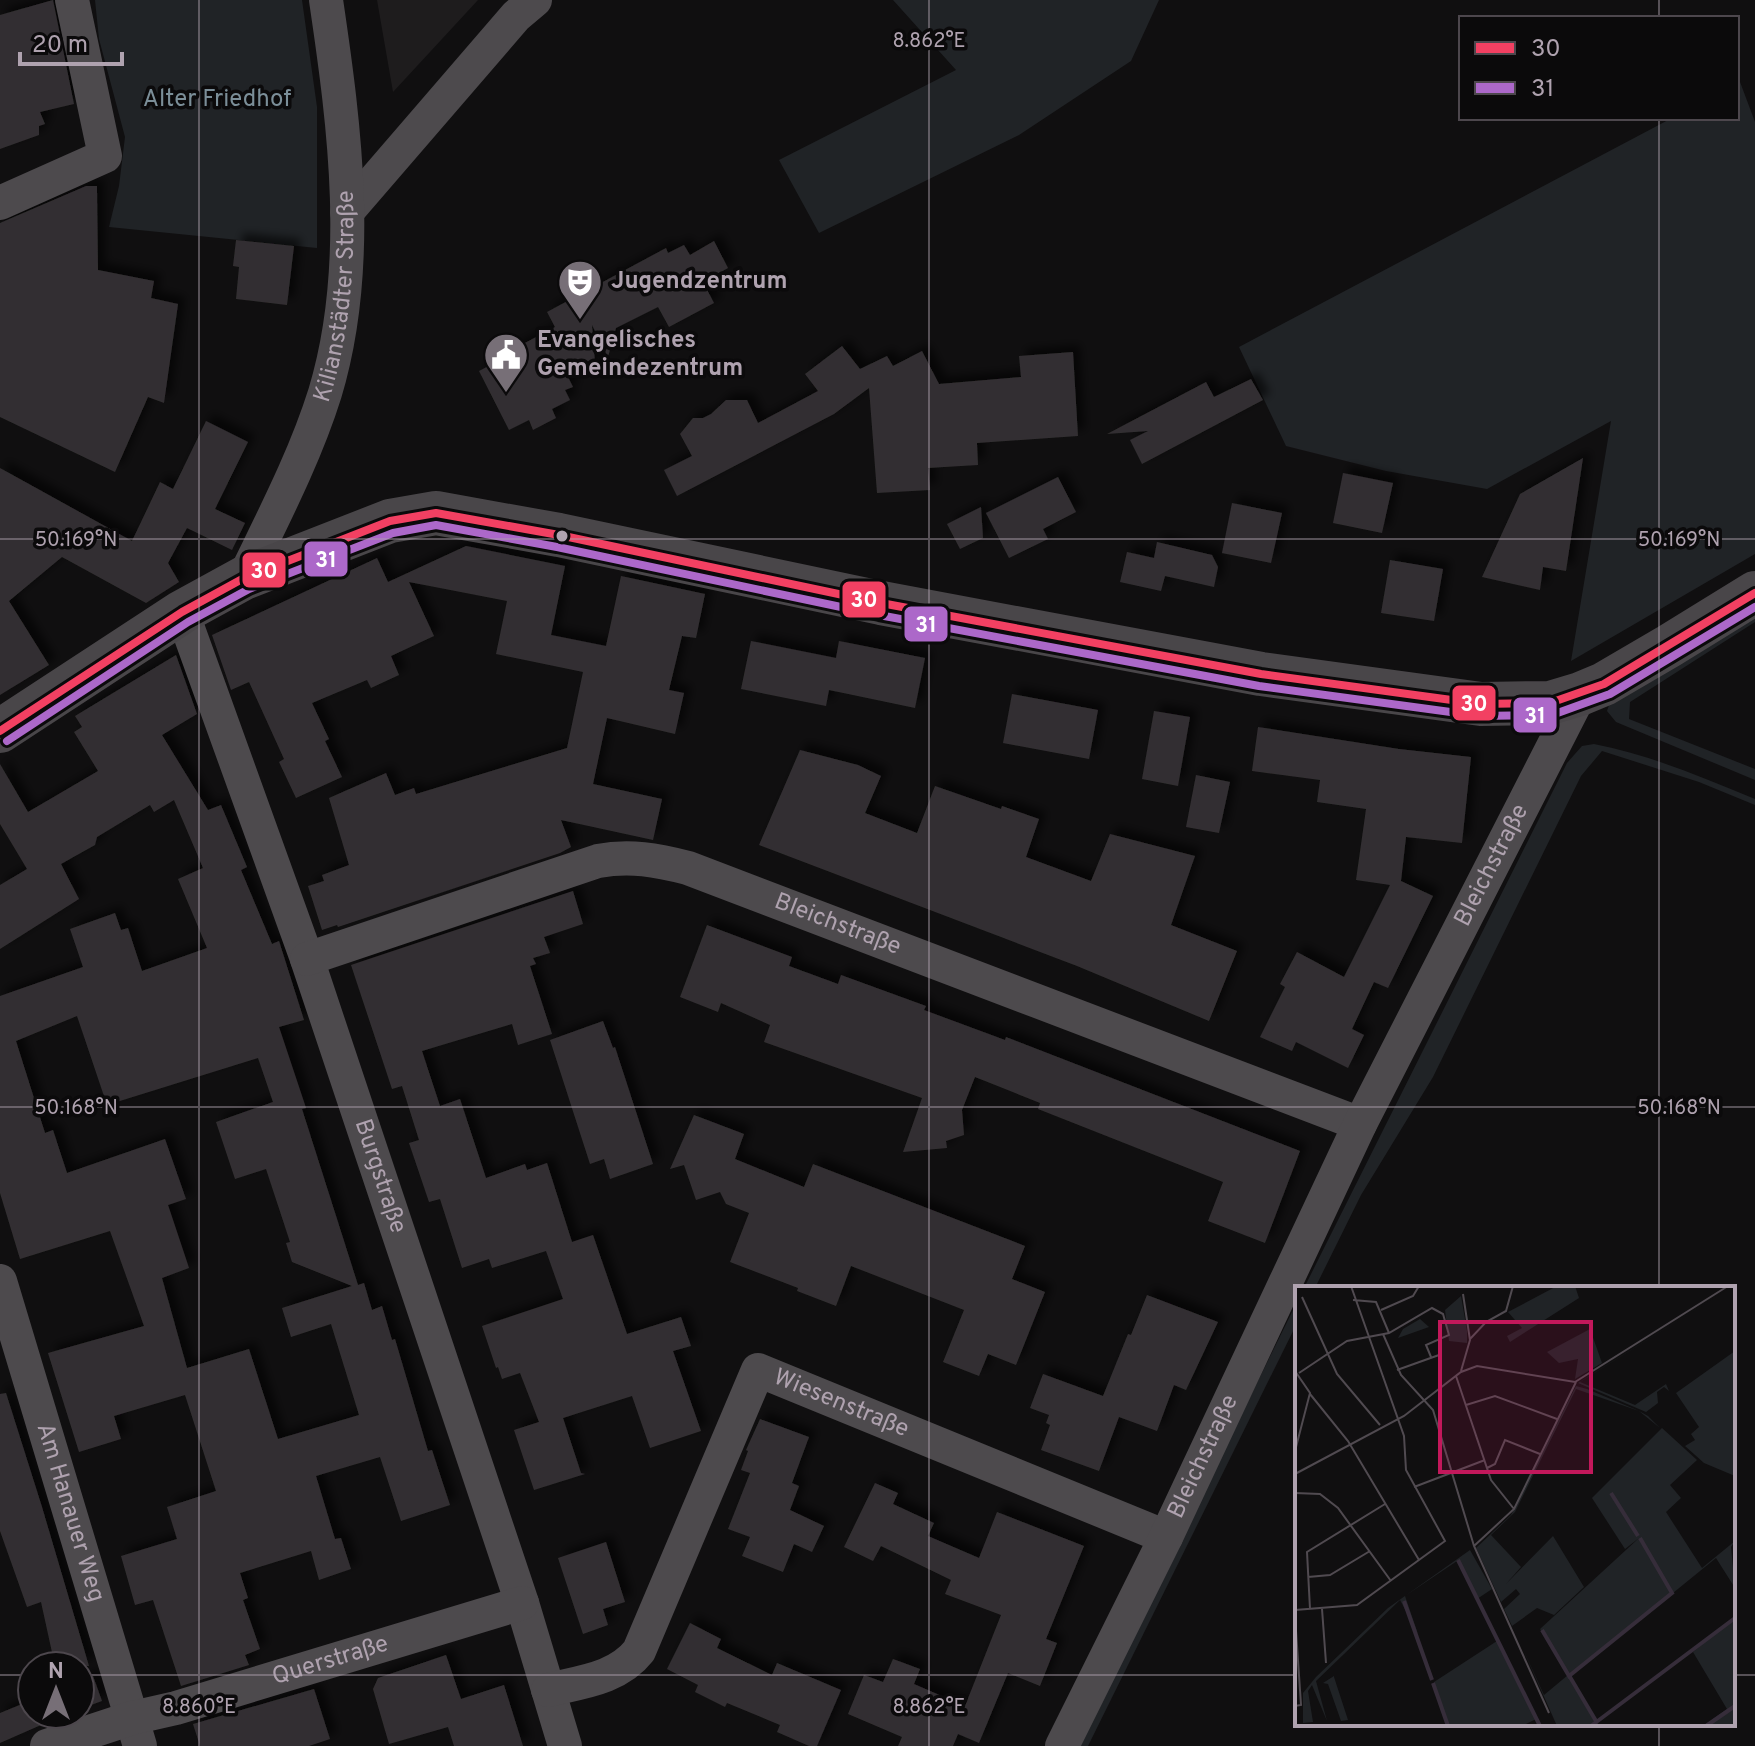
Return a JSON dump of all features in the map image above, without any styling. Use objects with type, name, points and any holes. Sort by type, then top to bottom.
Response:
[{"type":"main road","points":[[0,731],[182,612],[244,578],[390,521],[436,513],[559,535],[881,603],[1261,674],[1481,704],[1550,703],[1580,694],[1604,684],[1755,593]]},
{"type":"street","points":[[0,203],[105,156],[72,0]]},
{"type":"street","name":"Kilianstädter Straße","points":[[244,578],[282,501],[325,392],[341,311],[347,212],[338,83],[326,0]]},
{"type":"street","points":[[347,212],[516,16],[535,0]]},
{"type":"street","name":"Burgstraße","points":[[182,612],[307,959],[522,1603],[565,1746]]},
{"type":"street","name":"Bleichstraße","points":[[1062,1746],[1166,1537],[1360,1124],[1580,694]]},
{"type":"street","name":"Bleichstraße","points":[[307,959],[598,861],[618,857],[644,858],[688,868],[1360,1124]]},
{"type":"street","name":"Am Hanauer Weg","points":[[0,1281],[136,1732]]},
{"type":"street","name":"Wiesenstraße","points":[[548,1690],[613,1673],[628,1665],[639,1651],[758,1370],[1166,1537]]},
{"type":"street","name":"Querstraße","points":[[47,1746],[136,1732],[176,1708],[522,1603]]},
{"type":"shaded area","points":[[377,0],[478,0],[393,92]]},
{"type":"green space","name":"Alter Friedhof","points":[[95,0],[302,0],[317,107],[317,248],[109,227],[119,186],[125,137],[99,39]]},
{"type":"green space","points":[[893,0],[1159,0],[1131,61],[1019,135],[819,233],[779,160],[956,70]]},
{"type":"green space","points":[[1739,82],[1755,122],[1755,554],[1571,661],[1611,421],[1487,489],[1386,471],[1286,446],[1239,347],[1668,120],[1739,120]]},
{"type":"green space","points":[[1755,610],[1755,622],[1630,702],[1629,719],[1755,769],[1755,780],[1616,722],[1607,711],[1611,699]]},
{"type":"green space","points":[[1594,744],[1656,760],[1755,799],[1755,805],[1699,782],[1602,751],[1581,776],[1433,1077],[1361,1195],[1316,1286],[1305,1286],[1567,763],[1582,746]]},
{"type":"green space","points":[[1295,1306],[1295,1327],[1088,1746],[1077,1746]]},
{"type":"building","points":[[53,0],[74,104],[40,112],[45,124],[39,126],[39,135],[0,149],[0,15]]},
{"type":"building","points":[[86,186],[97,186],[98,270],[154,281],[151,298],[178,304],[164,403],[148,397],[115,472],[0,417],[0,223]]},
{"type":"building","points":[[236,240],[294,246],[287,305],[236,299],[239,267],[233,266]]},
{"type":"building","points":[[714,241],[728,268],[703,282],[714,303],[669,327],[658,307],[616,328],[608,357],[592,325],[595,362],[568,377],[573,387],[565,390],[570,400],[552,409],[556,418],[533,430],[529,420],[509,430],[479,371],[555,327],[547,312],[666,248],[668,253],[684,245],[690,255]]},
{"type":"building","points":[[842,346],[860,369],[887,356],[893,366],[922,351],[939,384],[1021,377],[1019,356],[1073,352],[1078,436],[977,443],[978,465],[928,468],[930,490],[877,493],[869,388],[834,414],[677,496],[664,470],[692,456],[680,434],[693,418],[711,414],[726,400],[747,400],[758,423],[818,391],[805,374]]},
{"type":"building","points":[[1251,379],[1263,400],[1142,464],[1130,440],[1148,431],[1107,434],[1206,382],[1214,397]]},
{"type":"building","points":[[206,421],[248,442],[215,509],[245,523],[232,550],[187,528],[168,563],[179,582],[146,603],[62,557],[9,601],[49,665],[0,695],[0,468],[132,541],[160,482],[173,489]]},
{"type":"building","points":[[1583,458],[1566,571],[1543,567],[1540,590],[1482,577],[1520,494]]},
{"type":"building","points":[[1343,473],[1393,483],[1382,533],[1333,523]]},
{"type":"building","points":[[1058,477],[1076,512],[1043,529],[1048,539],[1009,558],[986,513]]},
{"type":"building","points":[[1232,503],[1282,513],[1271,563],[1222,553]]},
{"type":"building","points":[[981,507],[983,538],[960,549],[947,524]]},
{"type":"building","points":[[1157,542],[1212,555],[1218,567],[1214,587],[1165,576],[1161,591],[1120,582],[1127,552],[1154,558]]},
{"type":"building","points":[[466,546],[565,566],[551,635],[606,646],[621,576],[705,594],[696,638],[682,636],[669,690],[684,693],[675,734],[607,718],[593,784],[662,799],[653,840],[561,820],[571,847],[560,853],[322,930],[308,886],[324,881],[322,875],[349,865],[329,798],[386,773],[395,795],[414,788],[416,794],[567,748],[583,672],[496,654],[507,601],[409,582],[434,636],[391,656],[399,675],[371,688],[367,680],[312,703],[342,777],[296,798],[279,762],[284,759],[249,682],[231,690],[212,635],[377,558],[388,582]]},
{"type":"building","points":[[1390,560],[1443,569],[1434,621],[1381,613]]},
{"type":"building","points":[[751,641],[836,658],[839,641],[925,658],[915,708],[829,690],[826,706],[741,689]]},
{"type":"building","points":[[176,655],[197,714],[162,735],[208,810],[221,805],[247,867],[241,870],[272,944],[279,941],[304,1020],[279,1027],[306,1108],[302,1109],[358,1285],[364,1283],[372,1310],[382,1306],[392,1340],[395,1339],[428,1451],[432,1450],[450,1505],[401,1521],[380,1457],[316,1476],[335,1539],[341,1538],[351,1569],[319,1580],[311,1551],[240,1573],[248,1598],[243,1600],[260,1649],[245,1655],[249,1665],[181,1686],[153,1600],[135,1605],[121,1556],[177,1539],[167,1507],[216,1491],[185,1395],[114,1416],[121,1439],[79,1452],[48,1353],[144,1326],[110,1231],[20,1259],[0,1193],[0,996],[83,967],[70,929],[115,913],[121,930],[128,928],[142,971],[207,948],[178,879],[203,868],[174,800],[154,812],[150,805],[97,837],[95,845],[61,864],[79,899],[0,949],[0,885],[27,869],[0,824],[0,764],[28,812],[98,771],[74,732],[82,727],[75,716]],"holes":[[[77,1016],[107,1105],[258,1058],[273,1102],[216,1122],[235,1179],[266,1169],[290,1242],[286,1243],[292,1262],[352,1286],[282,1308],[291,1337],[331,1324],[359,1415],[278,1439],[249,1349],[187,1368],[162,1278],[189,1268],[168,1205],[186,1199],[165,1139],[67,1173],[53,1130],[45,1133],[16,1041]]]},
{"type":"building","points":[[1012,694],[1098,710],[1089,759],[1003,743]]},
{"type":"building","points":[[1154,711],[1190,717],[1178,786],[1142,779]]},
{"type":"building","points":[[1258,727],[1471,757],[1462,843],[1406,837],[1401,881],[1433,896],[1388,988],[1374,982],[1352,1029],[1364,1035],[1348,1068],[1296,1042],[1292,1051],[1260,1037],[1285,987],[1280,984],[1297,952],[1344,977],[1390,885],[1356,880],[1366,809],[1317,802],[1320,780],[1252,771]]},
{"type":"building","points":[[800,750],[858,765],[881,776],[865,813],[917,833],[935,786],[1039,819],[1026,857],[1091,881],[1110,834],[1195,856],[1171,925],[1237,951],[1209,1021],[1077,966],[759,845]]},
{"type":"building","points":[[1196,775],[1230,782],[1219,833],[1186,827]]},
{"type":"building","points":[[573,891],[583,924],[544,937],[550,953],[533,958],[536,964],[530,966],[552,1034],[518,1045],[512,1024],[422,1051],[440,1106],[460,1099],[486,1178],[525,1164],[527,1170],[547,1163],[572,1242],[593,1235],[627,1334],[681,1317],[691,1346],[673,1351],[701,1431],[650,1448],[632,1396],[563,1418],[581,1473],[585,1474],[534,1490],[514,1430],[539,1422],[520,1373],[502,1379],[482,1326],[563,1299],[546,1251],[492,1268],[489,1259],[462,1268],[440,1199],[429,1202],[409,1143],[419,1140],[402,1086],[392,1089],[351,965]]},
{"type":"building","points":[[707,925],[792,957],[789,966],[838,984],[841,975],[926,1006],[924,1010],[1005,1040],[1006,1037],[1300,1151],[1265,1243],[1208,1221],[1223,1182],[1038,1109],[1040,1103],[975,1077],[962,1110],[964,1135],[946,1141],[947,1148],[903,1152],[922,1098],[764,1042],[770,1025],[721,1003],[718,1012],[680,997]]},
{"type":"building","points":[[603,1021],[615,1047],[653,1164],[610,1179],[604,1159],[590,1164],[550,1040]]},
{"type":"building","points":[[694,1115],[744,1134],[735,1159],[804,1187],[813,1164],[1025,1246],[1012,1279],[1045,1292],[1016,1365],[988,1354],[979,1376],[943,1362],[964,1310],[851,1266],[836,1306],[730,1262],[749,1213],[726,1204],[720,1192],[696,1200],[684,1165],[670,1169]]},
{"type":"building","points":[[1147,1295],[1218,1322],[1186,1390],[1174,1385],[1157,1431],[1119,1417],[1099,1471],[1041,1450],[1050,1425],[1046,1423],[1049,1415],[1030,1408],[1043,1374],[1103,1396]]},
{"type":"building","points":[[6,1393],[84,1650],[52,1650],[41,1602],[27,1607],[0,1531],[0,1394]]},
{"type":"building","points":[[760,1419],[809,1437],[792,1483],[799,1486],[790,1510],[824,1526],[812,1552],[794,1544],[783,1572],[742,1556],[750,1537],[728,1529],[750,1473],[741,1470]]},
{"type":"building","points":[[875,1483],[898,1493],[893,1504],[934,1523],[928,1536],[979,1558],[997,1512],[1084,1546],[1046,1639],[1057,1643],[1040,1686],[1008,1673],[979,1743],[958,1734],[953,1746],[898,1746],[902,1737],[848,1714],[864,1675],[883,1682],[893,1659],[920,1669],[914,1684],[965,1706],[1001,1615],[945,1594],[951,1580],[881,1546],[873,1561],[844,1547]]},
{"type":"building","points":[[606,1542],[625,1602],[603,1609],[608,1625],[583,1634],[558,1558]]},
{"type":"building","points":[[690,1623],[721,1639],[717,1648],[772,1675],[777,1663],[841,1690],[817,1746],[809,1746],[777,1732],[780,1725],[727,1703],[725,1707],[695,1692],[698,1685],[667,1669]]},
{"type":"building","points":[[446,1655],[461,1699],[504,1685],[523,1746],[454,1746],[448,1727],[389,1744],[373,1689],[378,1678]]},
{"type":"building","points":[[96,1684],[102,1701],[96,1703]]},
{"type":"building","points":[[314,1689],[330,1739],[309,1746],[200,1746],[193,1724]]},
{"type":"building","points":[[16,1706],[16,1730],[30,1730],[0,1743],[0,1713]]},
{"type":"transit line","name":"30","points":[[0,731],[182,612],[244,578],[390,521],[436,513],[559,535],[881,603],[1261,674],[1481,704],[1550,703],[1604,684],[1755,593]]},
{"type":"transit line","name":"31","points":[[7,741],[188,622],[249,589],[393,533],[436,525],[557,547],[879,615],[1259,686],[1480,716],[1552,715],[1610,694],[1755,607]]},
{"type":"place","name":"Jugendzentrum","points":[[580,321]]},
{"type":"place","name":"Evangelisches Gemeindezentrum","points":[[506,394]]}]
